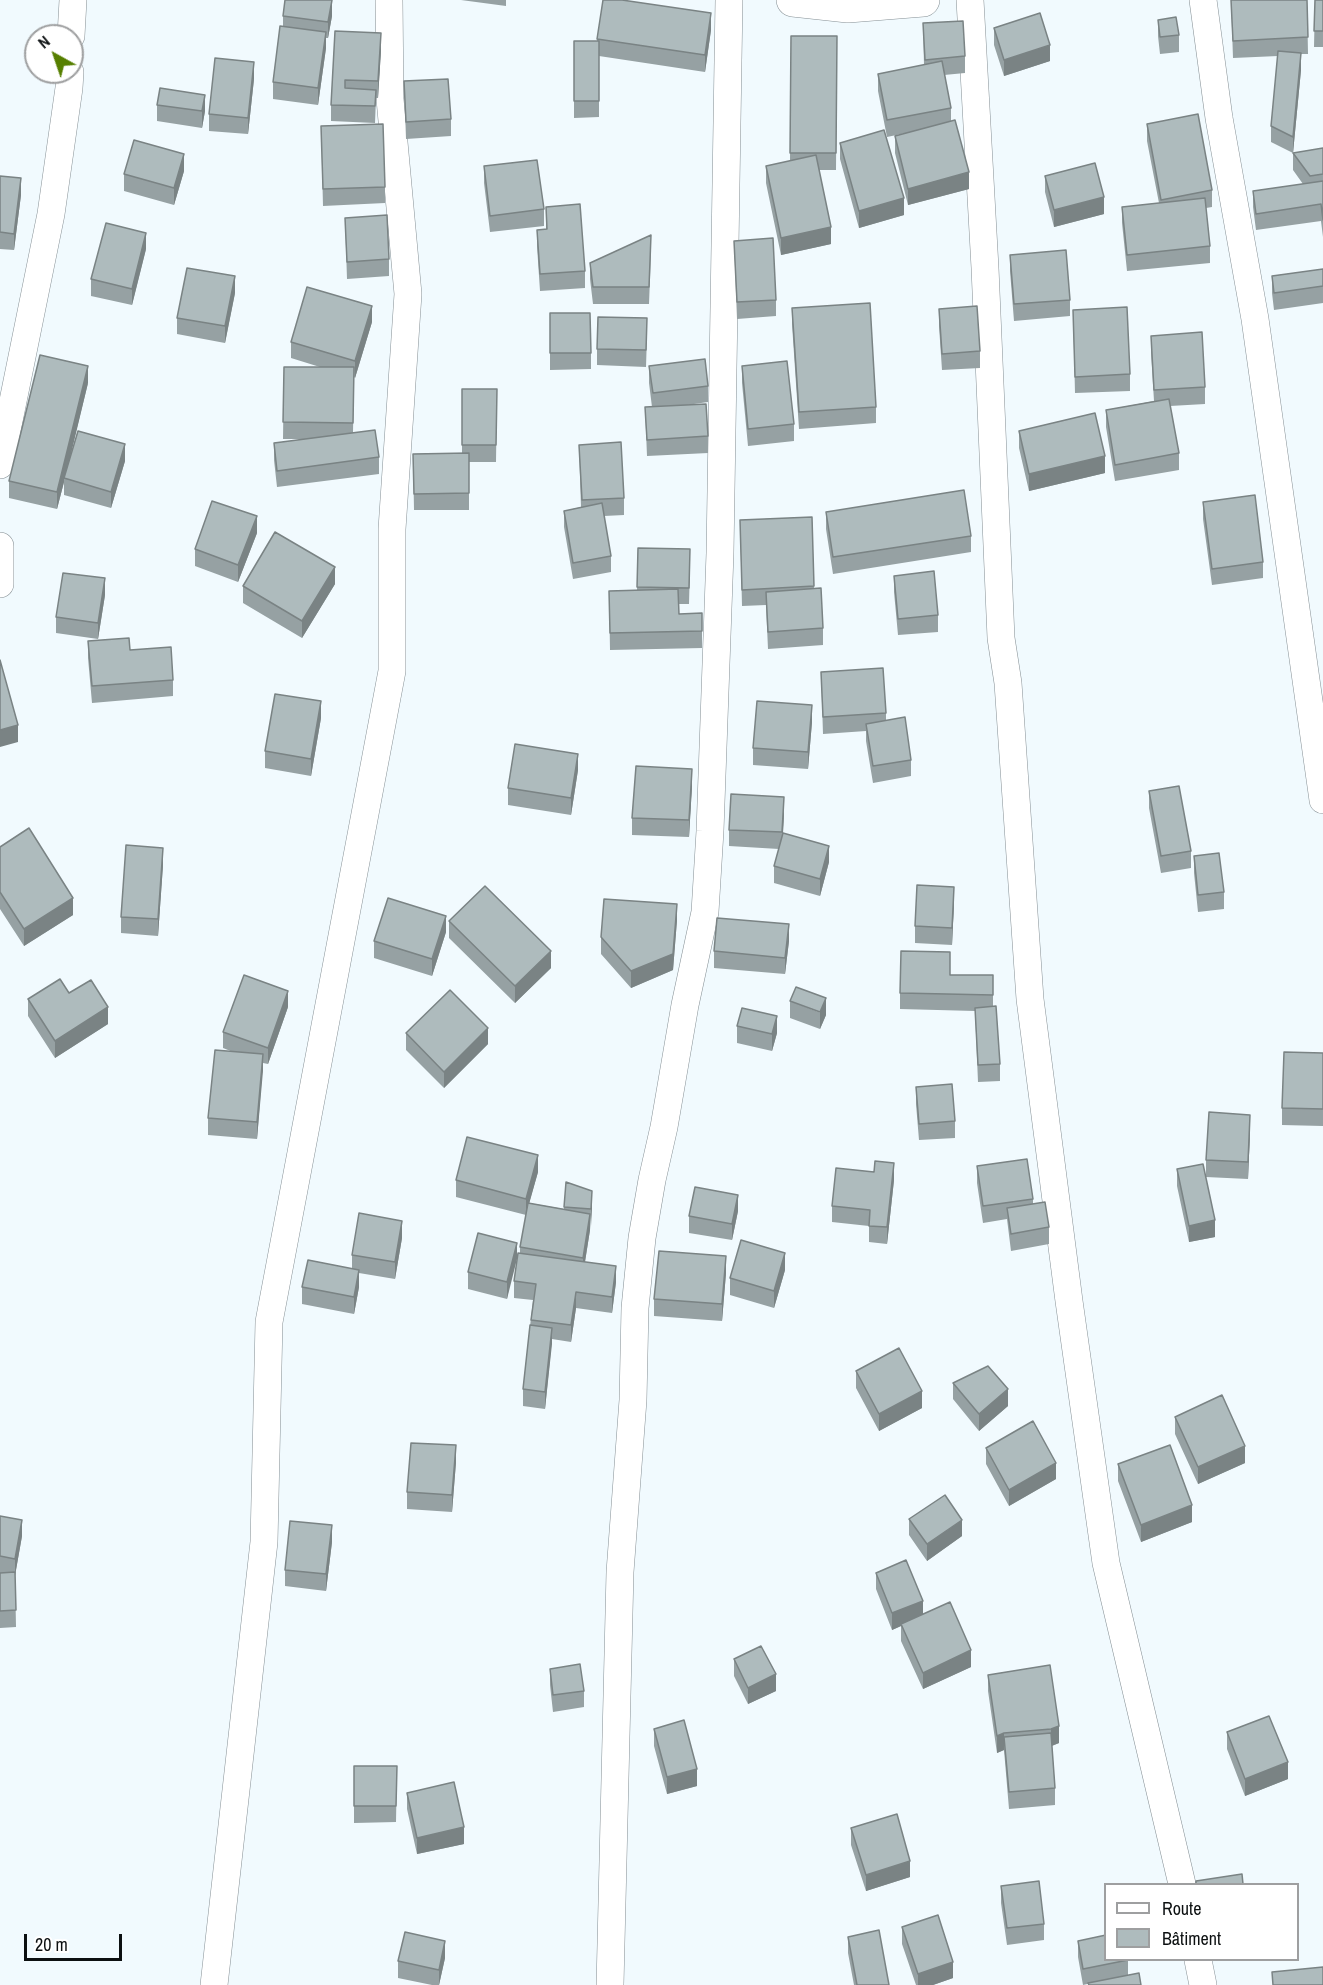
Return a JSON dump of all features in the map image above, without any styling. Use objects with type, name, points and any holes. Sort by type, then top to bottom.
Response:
[{"type":"main road","points":[[793,0],[848,6],[922,0]]},
{"type":"street","points":[[72,24],[73,0]]},
{"type":"street","points":[[214,1985],[264,1542],[269,1322],[392,671],[392,529],[408,294],[390,99],[389,0]]},
{"type":"street","points":[[610,1985],[620,1572],[633,1400],[635,1308],[642,1238],[652,1180],[667,1108],[684,1005],[705,912],[711,831],[720,553],[729,0]]},
{"type":"street","points":[[970,0],[985,268],[1001,638],[1008,683],[1030,999],[1106,1563],[1182,1883]]},
{"type":"street","points":[[1203,0],[1220,118],[1256,330],[1323,800]]},
{"type":"street","points":[[0,465],[51,214],[69,84]]},
{"type":"street","points":[[0,546],[0,584]]},
{"type":"street","points":[[1198,1961],[1203,1985]]},
{"type":"building","points":[[285,0],[332,0],[328,22],[283,16]]},
{"type":"building","points":[[603,0],[622,0],[711,13],[705,55],[597,39]]},
{"type":"building","points":[[1231,0],[1307,0],[1308,37],[1233,41]]},
{"type":"building","points":[[1315,0],[1323,0],[1323,31],[1314,31]]},
{"type":"building","points":[[1040,13],[1050,45],[1004,60],[994,28]]},
{"type":"building","points":[[1176,17],[1179,35],[1160,37],[1158,20]]},
{"type":"building","points":[[963,21],[965,56],[925,60],[923,23]]},
{"type":"building","points":[[280,26],[326,32],[318,88],[273,82]]},
{"type":"building","points":[[335,31],[381,33],[378,81],[345,80],[345,88],[376,90],[375,106],[331,105]]},
{"type":"building","points":[[791,36],[837,36],[836,153],[790,153]]},
{"type":"building","points":[[574,41],[599,41],[599,101],[574,101]]},
{"type":"building","points":[[1278,51],[1301,53],[1293,137],[1271,126]]},
{"type":"building","points":[[215,58],[254,62],[248,118],[209,114]]},
{"type":"building","points":[[942,61],[951,108],[887,120],[878,74]]},
{"type":"building","points":[[448,79],[451,119],[406,122],[404,81]]},
{"type":"building","points":[[160,88],[205,95],[202,111],[157,105]]},
{"type":"building","points":[[1198,114],[1212,190],[1161,200],[1147,124]]},
{"type":"building","points":[[955,120],[969,172],[908,189],[895,136]]},
{"type":"building","points":[[383,124],[385,187],[323,189],[321,126]]},
{"type":"building","points":[[884,130],[904,198],[859,211],[840,143]]},
{"type":"building","points":[[134,140],[184,154],[174,188],[124,174]]},
{"type":"building","points":[[1323,148],[1323,174],[1310,176],[1293,153]]},
{"type":"building","points":[[816,155],[831,227],[781,238],[766,166]]},
{"type":"building","points":[[537,160],[544,209],[490,216],[484,166]]},
{"type":"building","points":[[1095,163],[1104,197],[1054,210],[1045,176]]},
{"type":"building","points":[[0,176],[21,178],[14,234],[0,232]]},
{"type":"building","points":[[1323,181],[1323,220],[1321,204],[1256,214],[1253,191]]},
{"type":"building","points":[[1205,198],[1210,246],[1127,255],[1122,207]]},
{"type":"building","points":[[580,204],[585,271],[540,274],[537,230],[547,229],[546,207]]},
{"type":"building","points":[[387,215],[389,259],[347,262],[345,218]]},
{"type":"building","points":[[106,223],[146,233],[132,289],[91,279]]},
{"type":"building","points":[[651,235],[649,287],[593,287],[590,263]]},
{"type":"building","points":[[773,238],[776,300],[737,302],[734,241]]},
{"type":"building","points":[[1066,250],[1070,300],[1014,304],[1010,255]]},
{"type":"building","points":[[187,268],[235,276],[225,326],[177,318]]},
{"type":"building","points":[[1323,269],[1323,286],[1274,293],[1272,276]]},
{"type":"building","points":[[307,287],[372,306],[355,361],[291,342]]},
{"type":"building","points":[[870,303],[876,407],[799,412],[792,308]]},
{"type":"building","points":[[977,306],[980,351],[942,354],[939,309]]},
{"type":"building","points":[[1127,307],[1130,374],[1075,377],[1073,310]]},
{"type":"building","points":[[550,313],[590,313],[591,353],[550,353]]},
{"type":"building","points":[[598,317],[647,318],[646,350],[597,349]]},
{"type":"building","points":[[1202,332],[1205,387],[1154,390],[1151,336]]},
{"type":"building","points":[[40,355],[88,366],[57,492],[9,481]]},
{"type":"building","points":[[705,359],[708,386],[653,393],[649,366]]},
{"type":"building","points":[[787,361],[794,424],[748,429],[742,366]]},
{"type":"building","points":[[284,367],[354,367],[353,423],[283,422]]},
{"type":"building","points":[[462,389],[497,389],[496,445],[462,445]]},
{"type":"building","points":[[1169,399],[1179,453],[1115,465],[1106,410]]},
{"type":"building","points":[[706,404],[708,436],[647,440],[645,407]]},
{"type":"building","points":[[1095,413],[1105,456],[1029,474],[1019,431]]},
{"type":"building","points":[[375,430],[379,457],[277,471],[274,443]]},
{"type":"building","points":[[78,431],[125,444],[111,492],[64,478]]},
{"type":"building","points":[[621,442],[624,498],[582,500],[579,445]]},
{"type":"building","points":[[469,453],[469,493],[414,494],[413,454]]},
{"type":"building","points":[[964,490],[971,536],[833,557],[826,512]]},
{"type":"building","points":[[1255,495],[1263,562],[1212,569],[1203,502]]},
{"type":"building","points":[[212,501],[257,516],[238,565],[195,549]]},
{"type":"building","points":[[602,503],[611,556],[573,563],[564,511]]},
{"type":"building","points":[[812,517],[814,586],[742,590],[740,520]]},
{"type":"building","points":[[275,532],[335,567],[302,621],[243,586]]},
{"type":"building","points":[[638,548],[690,549],[689,588],[637,587]]},
{"type":"building","points":[[934,571],[938,615],[898,619],[894,576]]},
{"type":"building","points":[[63,573],[105,578],[98,623],[56,617]]},
{"type":"building","points":[[821,588],[823,628],[768,632],[766,592]]},
{"type":"building","points":[[678,589],[679,614],[702,613],[702,631],[610,633],[609,591]]},
{"type":"building","points":[[129,638],[130,650],[171,647],[173,680],[92,686],[88,641]]},
{"type":"building","points":[[0,660],[18,725],[0,730]]},
{"type":"building","points":[[883,668],[886,713],[823,717],[821,672]]},
{"type":"building","points":[[275,694],[321,701],[311,759],[265,751]]},
{"type":"building","points":[[757,701],[812,705],[808,752],[753,748]]},
{"type":"building","points":[[905,717],[911,760],[873,766],[866,724]]},
{"type":"building","points":[[515,744],[578,754],[571,798],[508,788]]},
{"type":"building","points":[[636,766],[692,769],[689,820],[632,818]]},
{"type":"building","points":[[1179,786],[1191,851],[1161,856],[1149,791]]},
{"type":"building","points":[[731,794],[784,797],[782,832],[729,830]]},
{"type":"building","points":[[29,828],[73,898],[24,929],[0,892],[0,847]]},
{"type":"building","points":[[783,833],[829,846],[820,879],[774,866]]},
{"type":"building","points":[[126,845],[163,848],[158,919],[121,917]]},
{"type":"building","points":[[1219,853],[1224,892],[1198,895],[1194,856]]},
{"type":"building","points":[[917,885],[954,887],[952,928],[915,926]]},
{"type":"building","points":[[485,886],[551,951],[515,986],[449,921]]},
{"type":"building","points":[[388,898],[446,916],[432,959],[374,941]]},
{"type":"building","points":[[604,899],[677,904],[673,954],[631,971],[601,937]]},
{"type":"building","points":[[717,918],[789,924],[785,958],[714,951]]},
{"type":"building","points":[[901,951],[950,952],[950,975],[993,975],[993,995],[900,993]]},
{"type":"building","points":[[244,975],[288,991],[268,1048],[223,1032]]},
{"type":"building","points":[[60,979],[69,993],[91,980],[108,1007],[55,1041],[28,999]]},
{"type":"building","points":[[796,987],[826,998],[820,1012],[790,1001]]},
{"type":"building","points":[[450,990],[488,1028],[444,1072],[406,1033]]},
{"type":"building","points":[[996,1006],[1000,1064],[978,1065],[975,1008]]},
{"type":"building","points":[[742,1008],[777,1016],[772,1034],[737,1026]]},
{"type":"building","points":[[215,1050],[263,1054],[257,1122],[208,1118]]},
{"type":"building","points":[[1284,1052],[1323,1053],[1323,1109],[1282,1108]]},
{"type":"building","points":[[952,1084],[955,1121],[919,1124],[916,1087]]},
{"type":"building","points":[[1209,1112],[1250,1115],[1248,1162],[1206,1160]]},
{"type":"building","points":[[467,1137],[538,1155],[526,1199],[456,1180]]},
{"type":"building","points":[[1027,1159],[1033,1199],[983,1206],[977,1166]]},
{"type":"building","points":[[875,1161],[894,1163],[887,1227],[869,1226],[870,1210],[832,1206],[836,1168],[874,1172]]},
{"type":"building","points":[[1203,1164],[1215,1220],[1189,1226],[1177,1169]]},
{"type":"building","points":[[566,1182],[592,1191],[591,1209],[564,1207]]},
{"type":"building","points":[[695,1187],[738,1195],[732,1224],[689,1216]]},
{"type":"building","points":[[1045,1202],[1049,1227],[1011,1234],[1007,1208]]},
{"type":"building","points":[[528,1203],[590,1214],[583,1258],[520,1247]]},
{"type":"building","points":[[359,1213],[402,1221],[395,1262],[352,1255]]},
{"type":"building","points":[[478,1233],[517,1243],[507,1282],[468,1272]]},
{"type":"building","points":[[741,1240],[785,1253],[774,1291],[730,1278]]},
{"type":"building","points":[[659,1251],[726,1256],[722,1304],[654,1299]]},
{"type":"building","points":[[518,1253],[616,1266],[612,1297],[576,1292],[571,1325],[531,1320],[536,1284],[514,1281]]},
{"type":"building","points":[[308,1260],[359,1270],[354,1297],[302,1287]]},
{"type":"building","points":[[530,1325],[552,1328],[545,1392],[523,1389]]},
{"type":"building","points":[[899,1348],[922,1391],[879,1414],[856,1371]]},
{"type":"building","points":[[988,1366],[1008,1389],[979,1414],[953,1383]]},
{"type":"building","points":[[1222,1395],[1245,1446],[1198,1467],[1175,1417]]},
{"type":"building","points":[[1033,1421],[1056,1463],[1009,1490],[986,1448]]},
{"type":"building","points":[[411,1443],[456,1445],[452,1495],[407,1492]]},
{"type":"building","points":[[1170,1445],[1192,1505],[1141,1525],[1118,1464]]},
{"type":"building","points":[[945,1495],[962,1520],[927,1544],[909,1519]]},
{"type":"building","points":[[0,1516],[22,1520],[15,1559],[0,1556]]},
{"type":"building","points":[[290,1521],[332,1525],[326,1574],[285,1570]]},
{"type":"building","points":[[906,1560],[923,1601],[892,1613],[876,1573]]},
{"type":"building","points":[[15,1572],[16,1610],[0,1611],[0,1573]]},
{"type":"building","points":[[950,1602],[971,1650],[923,1673],[901,1624]]},
{"type":"building","points":[[761,1646],[776,1674],[748,1688],[734,1659]]},
{"type":"building","points":[[580,1664],[584,1691],[553,1695],[550,1669]]},
{"type":"building","points":[[1050,1665],[1059,1726],[1051,1729],[1004,1733],[997,1736],[988,1675]]},
{"type":"building","points":[[1269,1716],[1288,1762],[1245,1779],[1227,1732]]},
{"type":"building","points":[[684,1720],[697,1769],[667,1777],[654,1729]]},
{"type":"building","points":[[1051,1733],[1055,1788],[1009,1792],[1004,1737]]},
{"type":"building","points":[[354,1766],[397,1766],[396,1806],[354,1806]]},
{"type":"building","points":[[454,1782],[464,1827],[417,1838],[407,1793]]},
{"type":"building","points":[[897,1814],[910,1861],[866,1875],[851,1828]]},
{"type":"building","points":[[1242,1874],[1243,1883],[1196,1883],[1196,1881]]},
{"type":"building","points":[[1039,1881],[1044,1924],[1007,1928],[1001,1886]]},
{"type":"building","points":[[938,1915],[953,1962],[918,1974],[902,1927]]},
{"type":"building","points":[[879,1930],[889,1985],[857,1985],[848,1937]]},
{"type":"building","points":[[405,1932],[445,1941],[439,1970],[398,1961]]},
{"type":"building","points":[[1104,1935],[1104,1961],[1123,1961],[1083,1969],[1078,1941]]},
{"type":"building","points":[[1323,1967],[1323,1985],[1273,1985],[1272,1972]]},
{"type":"building","points":[[1139,1973],[1141,1985],[1089,1985],[1088,1983]]}]
